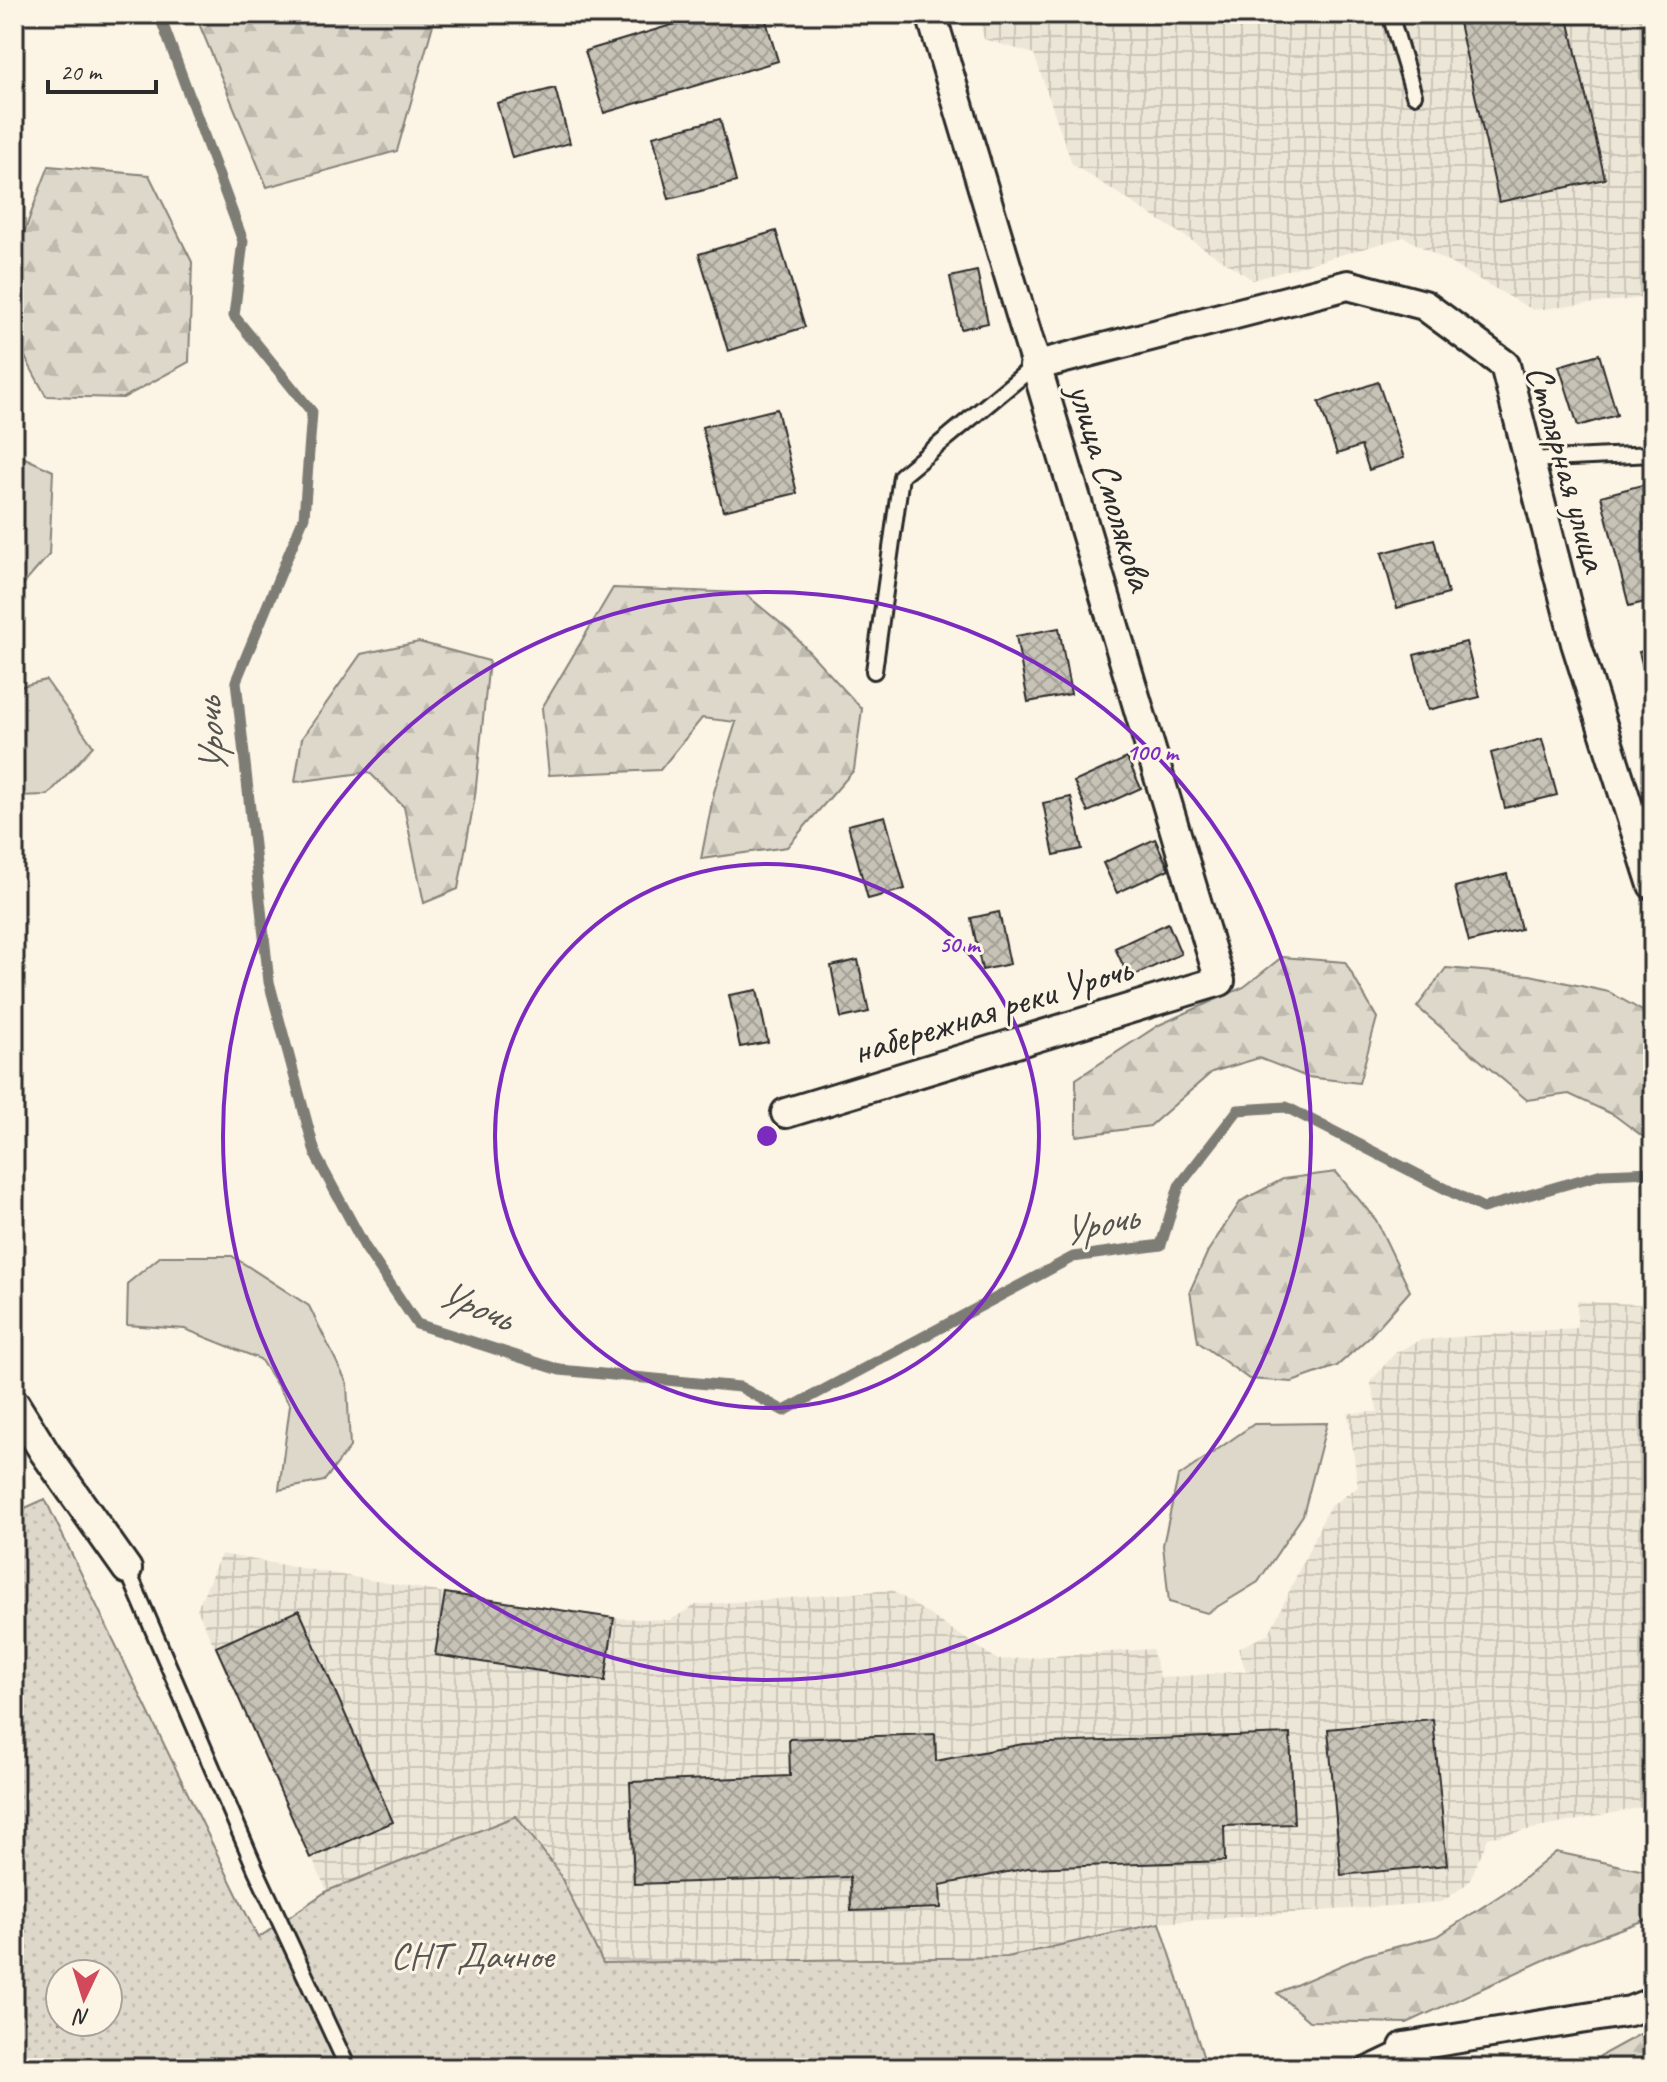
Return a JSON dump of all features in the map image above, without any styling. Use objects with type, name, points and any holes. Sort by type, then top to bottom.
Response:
[{"type":"street","name":"улица Смолякова","points":[[931,14],[1220,981]]},
{"type":"street","name":"Столярная улица","points":[[1034,366],[1348,285],[1424,305],[1505,365],[1576,643],[1653,885]]},
{"type":"street","name":"набережная реки Урочь","points":[[786,1113],[1220,981]]},
{"type":"street","points":[[14,1403],[45,1453],[127,1569]]},
{"type":"street","points":[[1404,2047],[1630,2011],[1653,2002]]},
{"type":"lane","points":[[1390,14],[1414,95]]},
{"type":"lane","points":[[874,671],[901,476],[1034,366]]},
{"type":"lane","points":[[1529,460],[1653,454]]},
{"type":"lane","points":[[127,1569],[256,1870],[348,2068]]},
{"type":"lane","points":[[1360,2068],[1404,2047]]},
{"type":"shaded area","points":[[978,14],[1653,14],[1653,297],[1533,310],[1404,237],[1253,280],[1072,164],[1034,54],[984,39]]},
{"type":"shaded area","points":[[1577,1301],[1653,1305],[1653,1805],[1488,1838],[1469,1882],[1442,1902],[1160,1923],[1007,1957],[603,1963],[558,1871],[516,1816],[327,1891],[197,1609],[221,1554],[445,1593],[614,1618],[670,1620],[696,1605],[892,1590],[998,1660],[1152,1649],[1160,1678],[1246,1671],[1238,1648],[1269,1634],[1329,1507],[1358,1487],[1348,1413],[1378,1412],[1370,1382],[1395,1353],[1420,1340],[1577,1328]]},
{"type":"green space","points":[[195,14],[436,14],[397,151],[267,187]]},
{"type":"green space","points":[[49,166],[149,175],[192,262],[189,362],[123,398],[46,396],[16,336],[12,307],[16,266],[27,225]]},
{"type":"green space","points":[[14,453],[53,471],[49,555],[14,595]]},
{"type":"green space","points":[[613,588],[744,593],[790,631],[862,709],[854,770],[787,847],[701,859],[714,792],[736,722],[702,718],[660,770],[549,775],[542,708]]},
{"type":"green space","points":[[419,642],[489,661],[475,796],[458,889],[424,903],[404,807],[369,772],[295,782],[302,738],[361,654]]},
{"type":"green space","points":[[46,680],[93,746],[48,795],[14,796],[14,688]]},
{"type":"green space","points":[[1282,957],[1345,962],[1377,1018],[1359,1083],[1307,1077],[1259,1058],[1212,1072],[1150,1126],[1076,1136],[1076,1079],[1159,1025],[1244,987]]},
{"type":"green space","points":[[1446,968],[1530,975],[1609,992],[1653,1017],[1653,1144],[1614,1115],[1569,1094],[1527,1100],[1417,1007]]},
{"type":"green space","points":[[1336,1172],[1376,1220],[1410,1291],[1370,1336],[1337,1366],[1292,1382],[1249,1379],[1198,1342],[1190,1291],[1208,1251],[1241,1201],[1283,1179]]},
{"type":"green space","points":[[161,1256],[232,1256],[309,1306],[347,1383],[350,1447],[324,1481],[279,1490],[290,1405],[260,1359],[185,1329],[127,1325],[128,1283]]},
{"type":"green space","points":[[1327,1423],[1303,1515],[1258,1582],[1207,1613],[1169,1602],[1163,1545],[1178,1477],[1254,1424]]},
{"type":"green space","name":"СНТ Дачное","points":[[45,1499],[258,1938],[327,1891],[516,1816],[558,1871],[603,1963],[1007,1957],[1160,1923],[1207,2068],[14,2068],[14,1513]]},
{"type":"green space","points":[[1556,1852],[1645,1871],[1650,1918],[1579,1944],[1407,2023],[1309,2021],[1277,1993],[1365,1955],[1438,1936],[1516,1885]]},
{"type":"green space","points":[[1653,2027],[1653,2068],[1594,2068],[1600,2056]]},
{"type":"building","points":[[708,14],[764,14],[778,61],[604,113],[585,51]]},
{"type":"building","points":[[1457,14],[1567,14],[1605,179],[1499,202]]},
{"type":"building","points":[[555,88],[570,143],[512,158],[497,103]]},
{"type":"building","points":[[720,119],[736,182],[669,199],[653,136]]},
{"type":"building","points":[[776,231],[805,327],[728,351],[699,254]]},
{"type":"building","points":[[977,271],[988,323],[961,329],[950,277]]},
{"type":"building","points":[[1599,354],[1617,415],[1578,426],[1559,366]]},
{"type":"building","points":[[1378,382],[1404,458],[1369,470],[1361,446],[1337,454],[1319,402]]},
{"type":"building","points":[[777,409],[797,493],[723,511],[702,427]]},
{"type":"building","points":[[1653,482],[1653,600],[1629,606],[1601,496]]},
{"type":"building","points":[[1434,539],[1448,594],[1397,608],[1382,553]]},
{"type":"building","points":[[1059,628],[1071,694],[1028,702],[1016,636]]},
{"type":"building","points":[[1466,642],[1480,697],[1428,710],[1414,655]]},
{"type":"building","points":[[1653,649],[1653,705],[1639,652]]},
{"type":"building","points":[[1542,739],[1557,795],[1505,808],[1491,753]]},
{"type":"building","points":[[1127,758],[1141,788],[1088,812],[1074,782]]},
{"type":"building","points":[[1071,797],[1082,849],[1054,855],[1043,803]]},
{"type":"building","points":[[885,816],[905,889],[868,899],[848,825]]},
{"type":"building","points":[[1155,839],[1169,869],[1117,893],[1103,863]]},
{"type":"building","points":[[1507,874],[1521,929],[1469,942],[1455,887]]},
{"type":"building","points":[[999,912],[1010,964],[982,970],[971,918]]},
{"type":"building","points":[[1168,923],[1181,954],[1129,978],[1115,948]]},
{"type":"building","points":[[858,960],[869,1012],[841,1018],[831,966]]},
{"type":"building","points":[[757,990],[768,1042],[740,1047],[729,995]]},
{"type":"building","points":[[445,1593],[614,1618],[605,1681],[435,1655]]},
{"type":"building","points":[[299,1610],[393,1822],[310,1858],[216,1647]]},
{"type":"building","points":[[1433,1719],[1447,1865],[1341,1875],[1328,1729]]},
{"type":"building","points":[[935,1734],[936,1761],[1023,1744],[1290,1734],[1294,1824],[1224,1826],[1225,1861],[1028,1868],[940,1885],[941,1908],[851,1911],[850,1877],[634,1884],[630,1782],[790,1776],[789,1739]]},
{"type":"waterway","name":"Урочь","points":[[159,14],[243,241],[234,316],[312,412],[304,517],[236,681],[269,982],[316,1156],[365,1247],[417,1324],[560,1370],[740,1387],[784,1411],[1073,1257],[1161,1245],[1179,1186],[1238,1110],[1286,1107],[1483,1208],[1602,1174],[1653,1172]]}]
